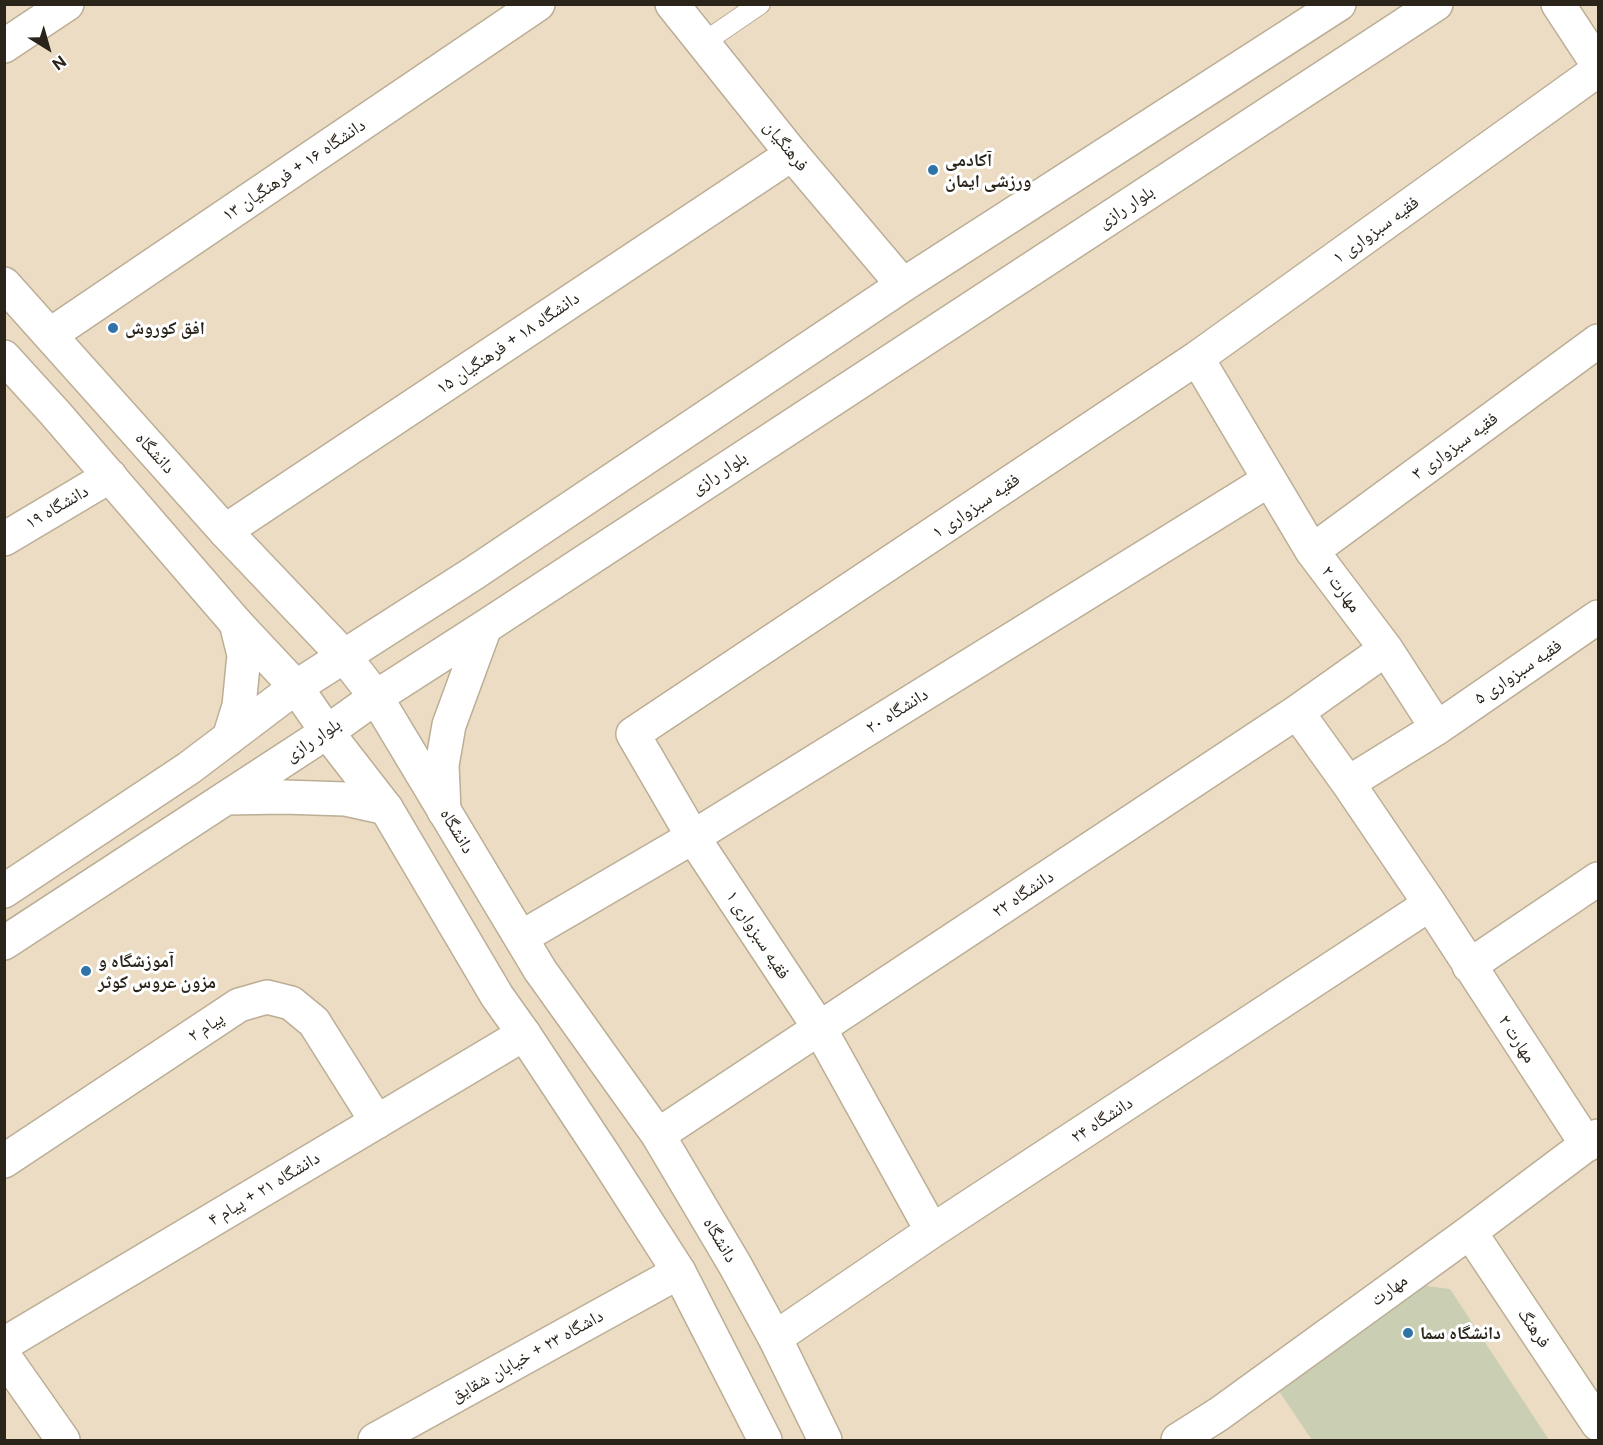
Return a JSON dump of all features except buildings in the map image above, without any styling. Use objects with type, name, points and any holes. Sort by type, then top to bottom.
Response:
[{"type":"street","points":[[4,46],[68,4]]},
{"type":"street","name":"دانشگاه ۱۶ + فرهنگیان ۱۳","points":[[50,335],[538,4]]},
{"type":"street","name":"فرهنگیان","points":[[672,4],[792,154],[903,285]]},
{"type":"street","points":[[4,891],[189,768],[296,687],[474,573],[903,285],[1339,4]]},
{"type":"street","name":"بلوار رازی","points":[[4,944],[327,732],[376,697],[1436,4]]},
{"type":"street","points":[[1558,4],[1599,65]]},
{"type":"street","name":"فقیه سبزواری ۱","points":[[932,1231],[820,1029],[693,837],[633,734],[1197,358],[1599,70]]},
{"type":"street","name":"دانشگاه ۱۸ + فرهنگیان ۱۵","points":[[225,531],[792,154]]},
{"type":"street","name":"دانشگاه","points":[[4,284],[225,531],[344,656],[376,697],[540,970],[658,1135],[735,1264],[775,1338],[825,1440]]},
{"type":"street","name":"فقیه سبزواری ۳","points":[[1312,551],[1599,341]]},
{"type":"street","points":[[4,357],[236,623],[296,687],[327,732],[386,807],[497,996],[679,1272],[765,1440]]},
{"type":"street","name":"مهارت ۲","points":[[1197,358],[1312,551],[1386,649],[1437,728]]},
{"type":"street","points":[[55,413],[94,385]]},
{"type":"street","name":"دانشگاه ۱۹","points":[[4,539],[110,476]]},
{"type":"street","name":"دانشگاه ۲۰","points":[[522,937],[693,837],[1269,480]]},
{"type":"street","points":[[444,811],[442,765],[449,725],[494,621],[474,573]]},
{"type":"street","name":"فقیه سبزواری ۵","points":[[1437,728],[1599,617]]},
{"type":"street","points":[[229,738],[239,706],[244,655],[236,623]]},
{"type":"street","name":"دانشگاه ۲۲","points":[[658,1135],[1297,712],[1386,649]]},
{"type":"street","name":"مهارت ۲","points":[[1297,712],[1430,904],[1469,966],[1593,1141]]},
{"type":"street","points":[[1348,783],[1437,728]]},
{"type":"street","points":[[189,768],[221,801],[284,797],[345,799],[386,807]]},
{"type":"street","points":[[1469,966],[1599,879]]},
{"type":"street","name":"دانشگاه ۲۴","points":[[775,1338],[932,1231],[1430,904]]},
{"type":"street","points":[[497,996],[540,970]]},
{"type":"street","name":"پیام ۲","points":[[4,1161],[239,1005],[267,996],[291,1003],[314,1022],[377,1122]]},
{"type":"street","name":"دانشگاه ۲۱ + پیام ۴","points":[[4,1344],[524,1034]]},
{"type":"street","name":"مهارت","points":[[1178,1440],[1220,1414],[1593,1141]]},
{"type":"street","name":"فرهنگ","points":[[1470,1232],[1599,1424]]},
{"type":"street","name":"داشگاه ۲۳ + خیابان شقایق","points":[[375,1440],[679,1272]]},
{"type":"street","points":[[4,1356],[63,1440]]},
{"type":"lane","points":[[703,43],[760,4]]},
{"type":"place","name":"آکادمی ورزشی ایمان","points":[[933,170]]},
{"type":"place","name":"افق کوروش","points":[[113,328]]},
{"type":"place","name":"آموزشگاه و مزون عروس کوثر","points":[[86,971]]},
{"type":"place","name":"دانشگاه سما","points":[[1408,1333]]}]
